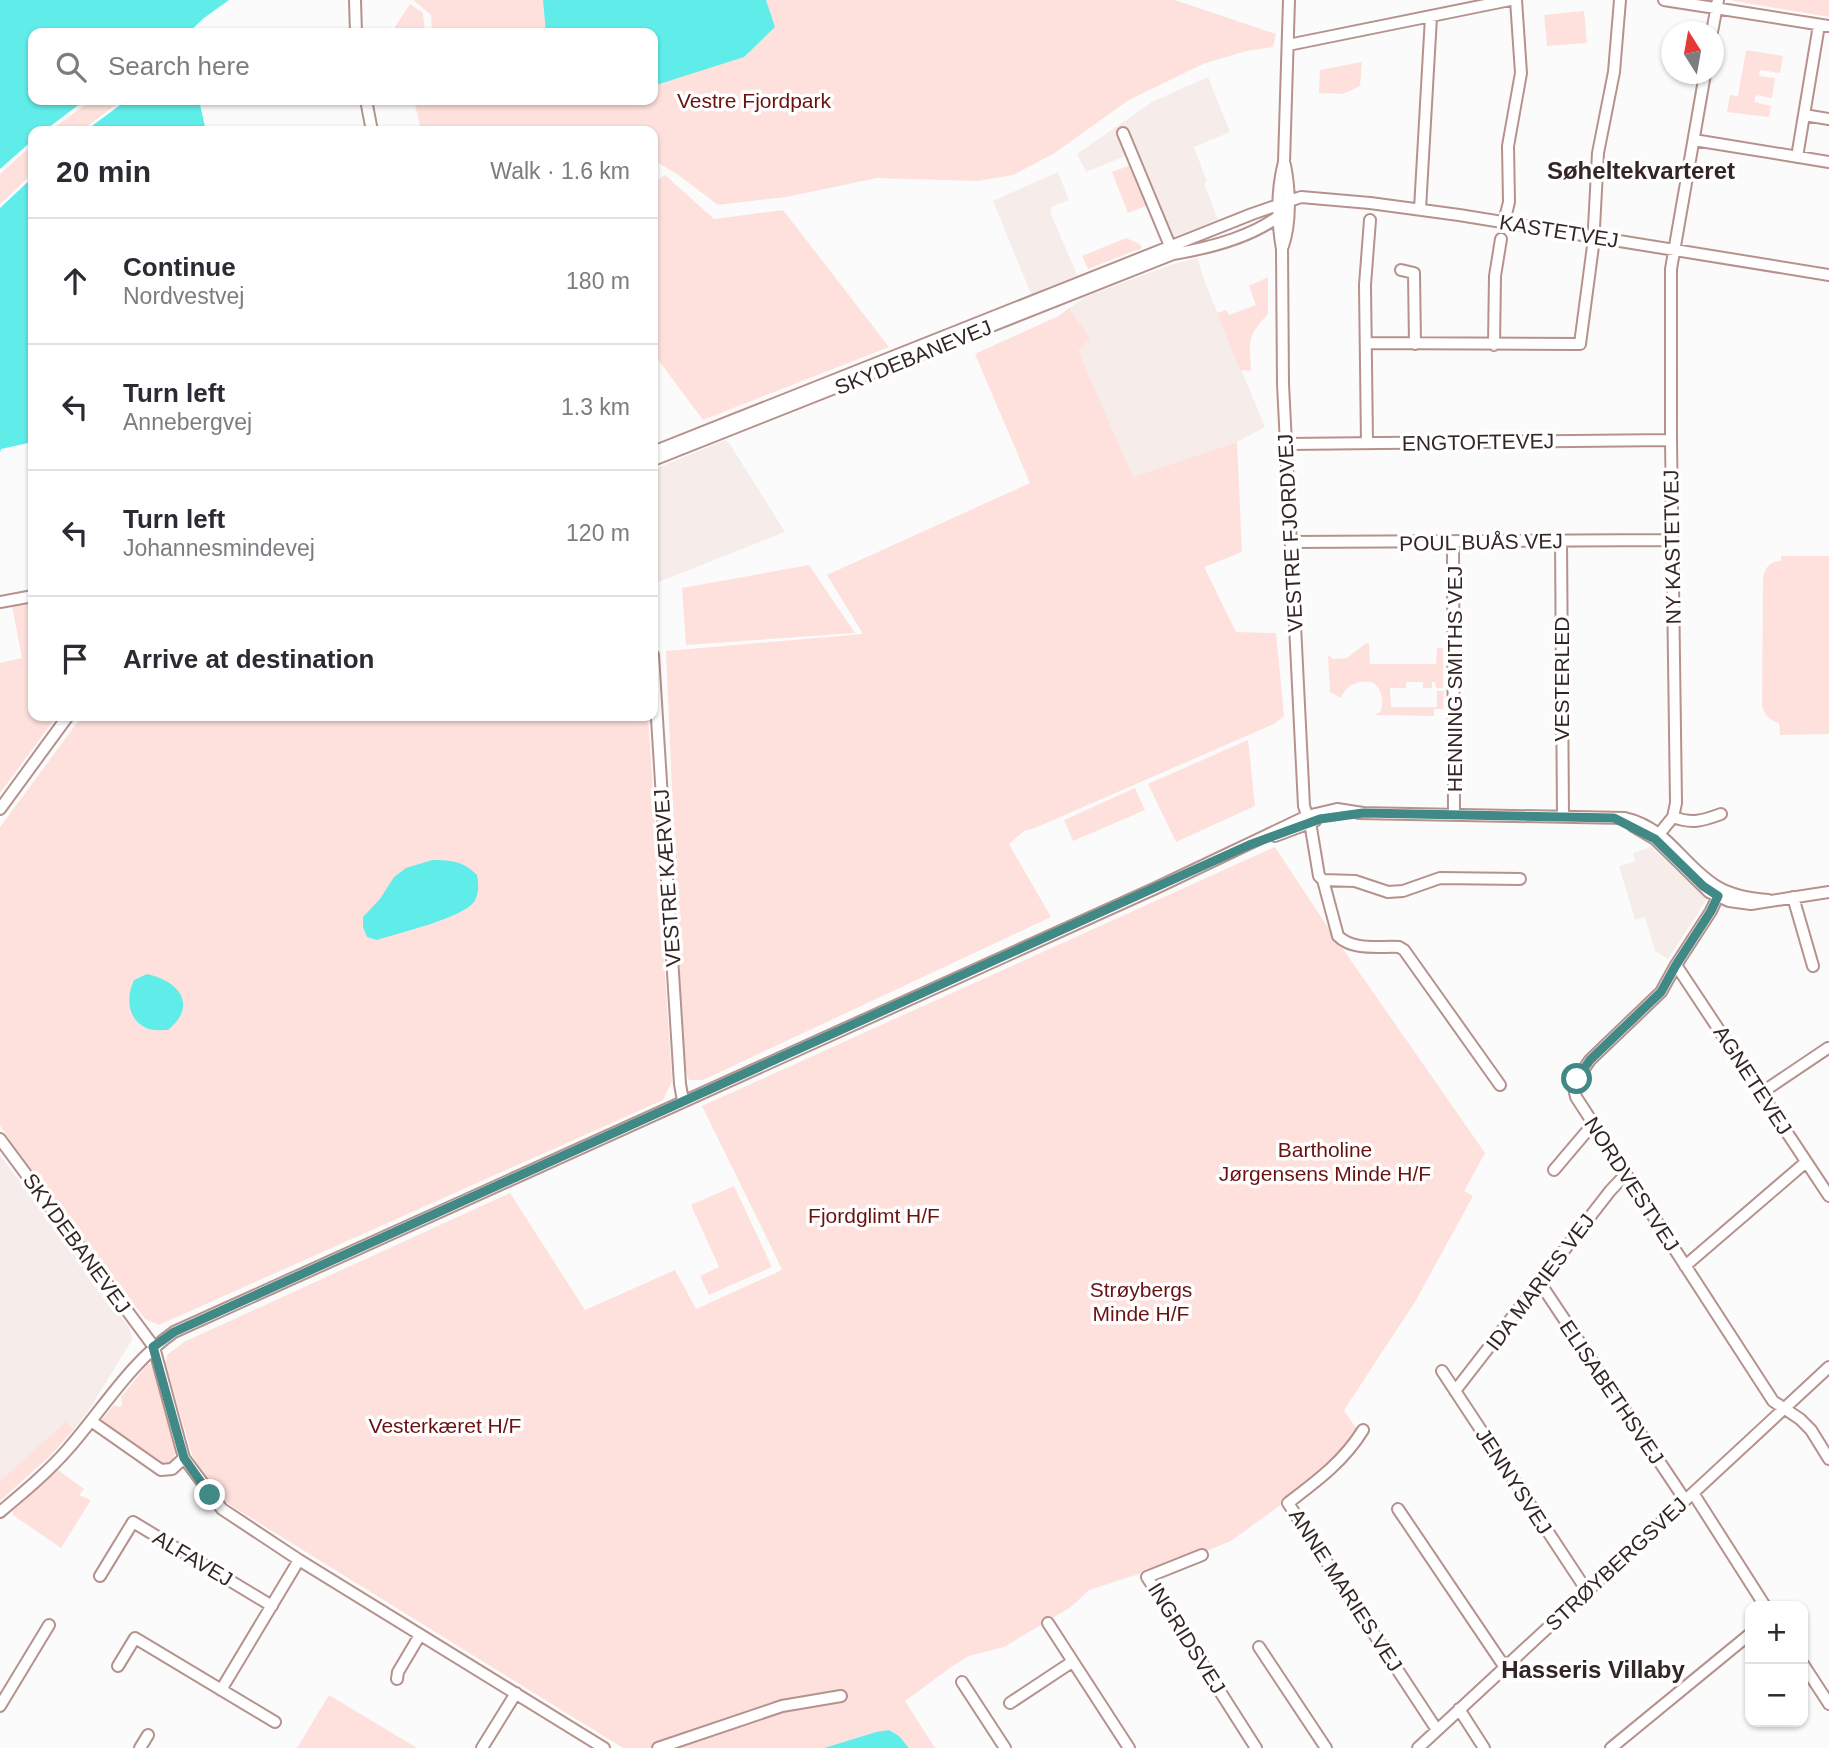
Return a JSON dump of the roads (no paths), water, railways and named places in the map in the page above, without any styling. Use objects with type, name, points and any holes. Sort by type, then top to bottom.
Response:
[{"type":"street","points":[[355,0],[356,28]]},
{"type":"street","name":"VESTRE FJORDVEJ","points":[[1289,0],[1284,162],[1288,178],[1283,207],[1282,320],[1304,806],[1319,876],[1338,936],[1354,946],[1399,947],[1405,950],[1500,1085]]},
{"type":"street","points":[[1288,46],[1510,0]]},
{"type":"street","points":[[1504,222],[1509,202],[1508,146],[1521,73],[1516,0]]},
{"type":"street","points":[[1367,343],[1580,344],[1593,237],[1598,153],[1614,72],[1620,0]]},
{"type":"street","points":[[1664,0],[1717,4],[1824,26],[1797,157]]},
{"type":"street","points":[[1420,209],[1431,17]]},
{"type":"street","name":"NY KASTETVEJ","points":[[1672,817],[1676,803],[1671,268],[1703,84]]},
{"type":"street","points":[[367,105],[371,126]]},
{"type":"street","points":[[1804,115],[1829,119]]},
{"type":"street","points":[[1123,133],[1172,250]]},
{"type":"street","points":[[1694,140],[1829,162]]},
{"type":"street","name":"KASTETVEJ","points":[[1283,207],[1310,197],[1420,209],[1829,275]]},
{"type":"street","name":"SKYDEBANEVEJ","points":[[658,450],[1283,207]]},
{"type":"street","points":[[1367,443],[1365,285],[1370,220]]},
{"type":"street","points":[[1494,345],[1495,275],[1500,239]]},
{"type":"street","name":"SKYDEBANEVEJ","points":[[658,458],[1172,250]]},
{"type":"street","points":[[1401,271],[1414,272],[1415,344]]},
{"type":"street","name":"ENGTOFTEVEJ","points":[[1286,444],[1671,440]]},
{"type":"street","name":"POUL BUÅS VEJ","points":[[1290,542],[1672,540]]},
{"type":"street","name":"VESTERLED","points":[[1561,541],[1563,817]]},
{"type":"street","name":"HENNING SMITHS VEJ","points":[[1453,543],[1454,815]]},
{"type":"street","points":[[0,603],[28,597]]},
{"type":"street","points":[[0,809],[64,721]]},
{"type":"street","name":"VESTRE KÆRVEJ","points":[[657,721],[683,1101]]},
{"type":"street","points":[[0,1512],[44,1474],[132,1369],[153,1347],[174,1332],[1249,845],[1291,831],[1308,819],[1363,813],[1634,820],[1715,885],[1731,893],[1768,900]]},
{"type":"street","points":[[1657,836],[1672,817],[1688,822],[1700,822],[1721,814]]},
{"type":"street","points":[[1657,836],[1703,886],[1718,896],[1741,904],[1829,892]]},
{"type":"street","points":[[1322,880],[1355,881],[1388,892],[1403,891],[1440,878],[1520,879]]},
{"type":"street","name":"NORDVESTVEJ","points":[[1718,896],[1656,998],[1590,1060],[1574,1088],[1576,1097],[1773,1401],[1811,1430],[1829,1459]]},
{"type":"street","points":[[1794,897],[1813,966]]},
{"type":"street","name":"AGNETEVEJ","points":[[1676,965],[1829,1196]]},
{"type":"street","points":[[1761,1093],[1828,1048]]},
{"type":"street","points":[[1554,1170],[1594,1124]]},
{"type":"street","name":"SKYDEBANEVEJ","points":[[0,1139],[153,1347]]},
{"type":"street","points":[[1685,1266],[1806,1162]]},
{"type":"street","name":"IDA MARIES VEJ","points":[[1455,1391],[1609,1191],[1626,1174]]},
{"type":"street","name":"ELISABETHSVEJ","points":[[1540,1283],[1762,1601]]},
{"type":"street","points":[[153,1347],[184,1458],[222,1509],[299,1560],[604,1748]]},
{"type":"street","name":"STRØYBERGSVEJ","points":[[1418,1748],[1829,1367]]},
{"type":"street","name":"JENNYSVEJ","points":[[1442,1371],[1587,1591]]},
{"type":"street","points":[[91,1421],[161,1470],[172,1469],[184,1458]]},
{"type":"street","name":"ANNE MARIES VEJ","points":[[1363,1430],[1341,1460],[1288,1503],[1437,1730]]},
{"type":"street","points":[[1398,1509],[1504,1666]]},
{"type":"street","name":"ALFAVEJ","points":[[100,1576],[133,1521],[272,1605]]},
{"type":"street","name":"INGRIDSVEJ","points":[[1202,1555],[1147,1577],[1255,1748]]},
{"type":"street","points":[[221,1690],[299,1560]]},
{"type":"street","points":[[1048,1623],[1129,1748]]},
{"type":"street","points":[[0,1706],[49,1625]]},
{"type":"street","points":[[397,1679],[398,1672],[420,1635]]},
{"type":"street","points":[[118,1666],[135,1637],[275,1722]]},
{"type":"street","points":[[1612,1748],[1745,1638]]},
{"type":"street","points":[[1259,1647],[1326,1748]]},
{"type":"street","points":[[1010,1703],[1072,1662]]},
{"type":"street","points":[[1808,1672],[1829,1704]]},
{"type":"street","points":[[962,1682],[1005,1748]]},
{"type":"street","points":[[482,1748],[516,1693]]},
{"type":"street","points":[[658,1748],[782,1706],[841,1696]]},
{"type":"street","points":[[1458,1709],[1484,1748]]},
{"type":"street","points":[[141,1748],[148,1735]]},
{"type":"water","points":[[0,0],[229,0],[193,28],[28,28],[28,105],[78,105],[51,126],[28,126],[28,144],[0,169]]},
{"type":"water","points":[[543,0],[766,0],[775,27],[744,57],[658,84],[658,28],[546,28]]},
{"type":"water","points":[[120,105],[200,105],[205,126],[92,126]]},
{"type":"water","points":[[28,182],[28,443],[1,449],[0,453],[0,208]]},
{"type":"water","points":[[432,860],[456,862],[477,875],[478,889],[474,902],[457,914],[429,924],[377,940],[367,937],[363,917],[380,899],[394,877],[406,868]]},
{"type":"water","points":[[147,974],[168,982],[181,995],[182,1011],[168,1030],[146,1028],[132,1013],[129,1000],[131,987],[134,980]]},
{"type":"water","points":[[889,1730],[899,1736],[909,1748],[824,1748],[876,1732]]},
{"type":"district","name":"Søheltekvarteret","points":[[1641,170]]},
{"type":"district","name":"Hasseris Villaby","points":[[1593,1669]]},
{"type":"park label","name":"Vestre Fjordpark","points":[[754,100]]},
{"type":"park label","name":"Bartholine Jørgensens Minde H/F","points":[[1325,1161]]},
{"type":"park label","name":"Fjordglimt H/F","points":[[874,1215]]},
{"type":"park label","name":"Strøybergs Minde H/F","points":[[1141,1301]]},
{"type":"park label","name":"Vesterkæret H/F","points":[[445,1425]]}]
